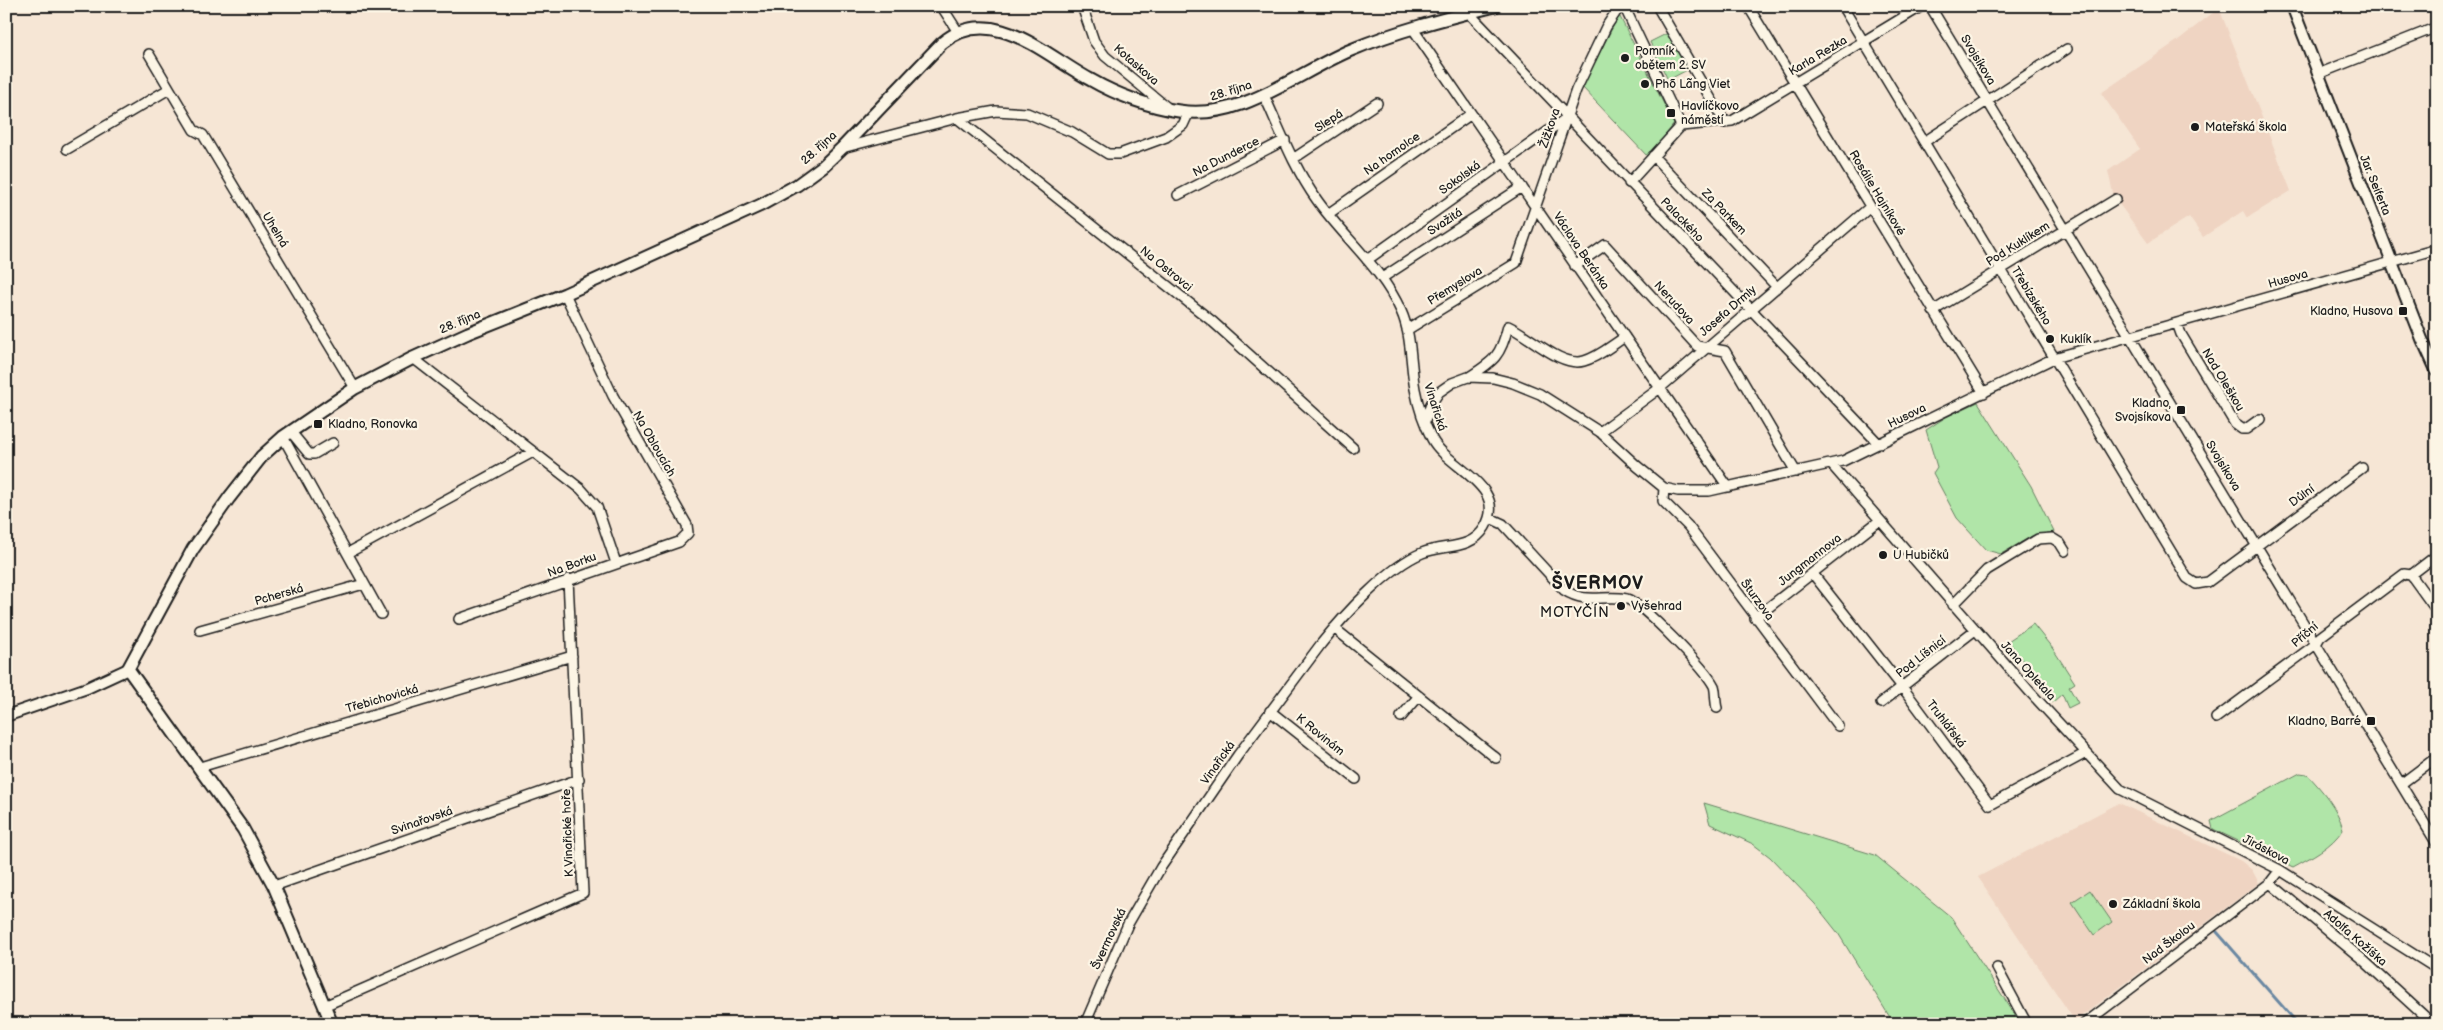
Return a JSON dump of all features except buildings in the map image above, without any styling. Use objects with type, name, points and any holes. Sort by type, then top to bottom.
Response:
[{"type":"main road","name":"28. října","points":[[128,669],[193,549],[262,456],[287,435],[355,388],[413,358],[468,333],[565,294],[761,205],[797,185],[823,166],[842,148],[942,43],[958,32],[984,27],[1001,30],[1026,41],[1107,89],[1169,109],[1190,112],[1216,111],[1239,105],[1264,95],[1352,50],[1413,29],[1495,6]]},
{"type":"main road","points":[[128,669],[243,829],[274,886],[332,1024]]},
{"type":"street","points":[[939,6],[944,10],[958,32]]},
{"type":"street","name":"Kotaskova","points":[[1082,6],[1094,41],[1106,56],[1169,109]]},
{"type":"street","name":"Žižkova","points":[[1516,263],[1576,90],[1606,27],[1620,6]]},
{"type":"street","points":[[1624,6],[1681,126]]},
{"type":"street","points":[[1629,183],[1681,126],[1725,123],[1658,6]]},
{"type":"street","name":"Rosálie Hajníkové","points":[[1748,6],[1984,393]]},
{"type":"street","name":"Třebízského","points":[[1842,6],[2187,578],[2196,584],[2203,584],[2256,545]]},
{"type":"street","name":"Karla Rezka","points":[[1725,123],[1732,121],[1796,84],[1922,6]]},
{"type":"street","name":"Svojsíkova","points":[[1930,6],[2437,844]]},
{"type":"street","name":"Jar. Seiferta","points":[[2292,6],[2437,372]]},
{"type":"street","name":"Palackého","points":[[1469,13],[1879,444]]},
{"type":"street","points":[[2318,74],[2437,27]]},
{"type":"street","name":"Václava Beránka","points":[[1413,29],[1728,487]]},
{"type":"street","name":"Svojsíkova","points":[[1924,142],[2067,48]]},
{"type":"street","name":"Uhelná","points":[[149,54],[194,130],[203,135],[355,388]]},
{"type":"street","points":[[67,149],[169,88]]},
{"type":"street","name":"Vinařická","points":[[1161,867],[1270,711],[1334,628],[1398,567],[1432,549],[1467,543],[1484,529],[1492,510],[1490,499],[1483,489],[1442,452],[1432,439],[1415,390],[1407,330],[1401,310],[1382,278],[1328,214],[1306,183],[1264,95]]},
{"type":"street","name":"Slepá","points":[[1293,158],[1377,103]]},
{"type":"street","points":[[842,148],[957,118],[996,111],[1026,113],[1072,132],[1092,146],[1115,155],[1132,151],[1166,137],[1183,125],[1190,112]]},
{"type":"street","name":"Na homolce","points":[[1328,214],[1470,114]]},
{"type":"street","name":"Sokolská","points":[[1367,260],[1568,117]]},
{"type":"street","name":"Na Ostrovci","points":[[957,118],[1212,322],[1353,448]]},
{"type":"street","name":"Na Dunderce","points":[[1178,195],[1285,140]]},
{"type":"street","name":"Za Parkem","points":[[1653,156],[1776,286]]},
{"type":"street","name":"Svažitá","points":[[1382,278],[1522,187]]},
{"type":"street","name":"Pod Kuklíkem","points":[[1933,311],[2116,199]]},
{"type":"street","name":"Josefa Drmly","points":[[1600,432],[1660,388],[1870,206]]},
{"type":"street","name":"Nerudova","points":[[1575,266],[1605,245],[1697,346],[1725,351],[1796,472]]},
{"type":"street","name":"Husova","points":[[1664,488],[1694,492],[1728,487],[1831,464],[1879,444],[2054,358],[2437,249]]},
{"type":"street","name":"Přemyslova","points":[[1407,330],[1516,263]]},
{"type":"street","name":"Na Obloucích","points":[[565,294],[613,396],[687,526],[688,533],[679,542],[616,562]]},
{"type":"street","name":"Nad Oleškou","points":[[2177,323],[2181,334],[2235,424],[2242,429],[2246,429],[2260,419]]},
{"type":"street","points":[[1425,421],[1430,404],[1439,392],[1452,383],[1468,378],[1487,365],[1500,352],[1508,326],[1558,357],[1577,362],[1592,358],[1625,338]]},
{"type":"street","name":"Na Borku","points":[[413,358],[581,489],[597,506],[616,562],[459,619]]},
{"type":"street","points":[[1468,378],[1493,378],[1513,383],[1540,394],[1600,432],[1649,477],[1664,488]]},
{"type":"street","points":[[287,435],[309,454],[314,454],[333,443]]},
{"type":"street","points":[[287,435],[381,614]]},
{"type":"street","points":[[348,553],[533,452]]},
{"type":"street","name":"Jana Opletala","points":[[1831,464],[1975,630],[2086,753]]},
{"type":"street","name":"Důlní","points":[[2256,545],[2362,468]]},
{"type":"street","name":"Šturzova","points":[[1664,488],[1663,501],[1688,526],[1755,618],[1838,726]]},
{"type":"street","points":[[1490,518],[1503,524],[1564,590],[1575,597],[1628,599],[1648,614],[1692,657],[1714,687],[1717,708]]},
{"type":"street","name":"Jungmannova","points":[[1755,618],[1879,521]]},
{"type":"street","points":[[1953,604],[1987,570],[2038,539],[2052,538],[2060,543],[2065,550]]},
{"type":"street","name":"Příční","points":[[2216,718],[2316,644],[2320,637],[2404,574],[2411,575],[2437,554]]},
{"type":"street","name":"Truhlářská","points":[[1813,574],[1903,688],[1990,805],[2086,753]]},
{"type":"street","points":[[2411,575],[2437,611]]},
{"type":"street","name":"K Vinařické hoře","points":[[324,1006],[583,893],[568,580]]},
{"type":"street","name":"Pcherská","points":[[200,630],[364,584]]},
{"type":"street","points":[[1334,628],[1496,758]]},
{"type":"street","name":"Pod Líšnicí","points":[[1881,703],[1903,688],[1975,630]]},
{"type":"street","name":"Třebichovická","points":[[200,767],[572,656]]},
{"type":"street","points":[[6,716],[86,688],[128,669]]},
{"type":"street","points":[[1401,716],[1419,696]]},
{"type":"street","name":"K Rovinám","points":[[1270,711],[1356,779]]},
{"type":"street","name":"Jiráskova","points":[[2086,753],[2113,783],[2132,796],[2280,870],[2437,969]]},
{"type":"street","points":[[2401,784],[2437,758]]},
{"type":"street","name":"Svinařovská","points":[[274,886],[579,779]]},
{"type":"street","name":"Švermovská","points":[[1085,1024],[1128,924],[1161,867]]},
{"type":"street","points":[[2270,883],[2280,870]]},
{"type":"street","name":"Nad Školou","points":[[2084,1024],[2270,883]]},
{"type":"street","name":"Adolfa Kožíška","points":[[2270,883],[2362,959],[2433,1024]]},
{"type":"street","points":[[1997,968],[2027,1024]]},
{"type":"shaded area","name":"Mateřská škola","points":[[2219,8],[2291,191],[2247,218],[2243,211],[2203,237],[2189,217],[2148,243],[2119,204],[2113,193],[2108,171],[2140,149],[2101,93],[2177,41]]},
{"type":"shaded area","name":"Základní škola","points":[[2119,803],[2241,861],[2252,870],[2259,883],[2075,1021],[1978,877]]},
{"type":"green space","points":[[1619,15],[1674,124],[1648,157],[1582,87]]},
{"type":"green space","points":[[1668,33],[1689,69],[1668,80],[1650,42]]},
{"type":"green space","points":[[1978,402],[2031,486],[2054,532],[2032,536],[2001,554],[1986,550],[1957,518],[1933,473],[1937,467],[1926,430],[1946,417]]},
{"type":"green space","points":[[2033,624],[2053,649],[2075,683],[2069,687],[2078,703],[2068,708],[2062,694],[2053,702],[2008,641]]},
{"type":"green space","points":[[2300,773],[2307,774],[2323,792],[2341,821],[2343,829],[2321,851],[2293,867],[2213,829],[2211,821],[2214,819]]},
{"type":"green space","points":[[1704,803],[1875,855],[1951,917],[2021,1024],[1894,1024],[1838,933],[1815,904],[1770,857],[1753,844],[1710,824]]},
{"type":"green space","points":[[2090,890],[2112,922],[2094,935],[2072,902]]},
{"type":"waterway","points":[[2217,932],[2298,1024]]},
{"type":"place","name":"Pomník obětem 2. SV","points":[[1625,58]]},
{"type":"place","name":"Phõ Lãng Viet","points":[[1645,84]]},
{"type":"place","name":"Havlíčkovo náměstí","points":[[1671,113]]},
{"type":"place","name":"Mateřská škola","points":[[2195,127]]},
{"type":"place","name":"Kladno, Husova","points":[[2403,311]]},
{"type":"place","name":"Kuklík","points":[[2050,339]]},
{"type":"place","name":"Kladno, Svojsíkova","points":[[2181,410]]},
{"type":"place","name":"Kladno, Ronovka","points":[[318,424]]},
{"type":"place","name":"U Hubičků","points":[[1883,555]]},
{"type":"place","name":"Vyšehrad","points":[[1621,606]]},
{"type":"place","name":"Kladno, Barré","points":[[2371,721]]},
{"type":"place","name":"Základní škola","points":[[2113,904]]},
{"type":"district","name":"ŠVERMOV","points":[[1598,583]]},
{"type":"district","name":"MOTYČÍN","points":[[1575,612]]}]
